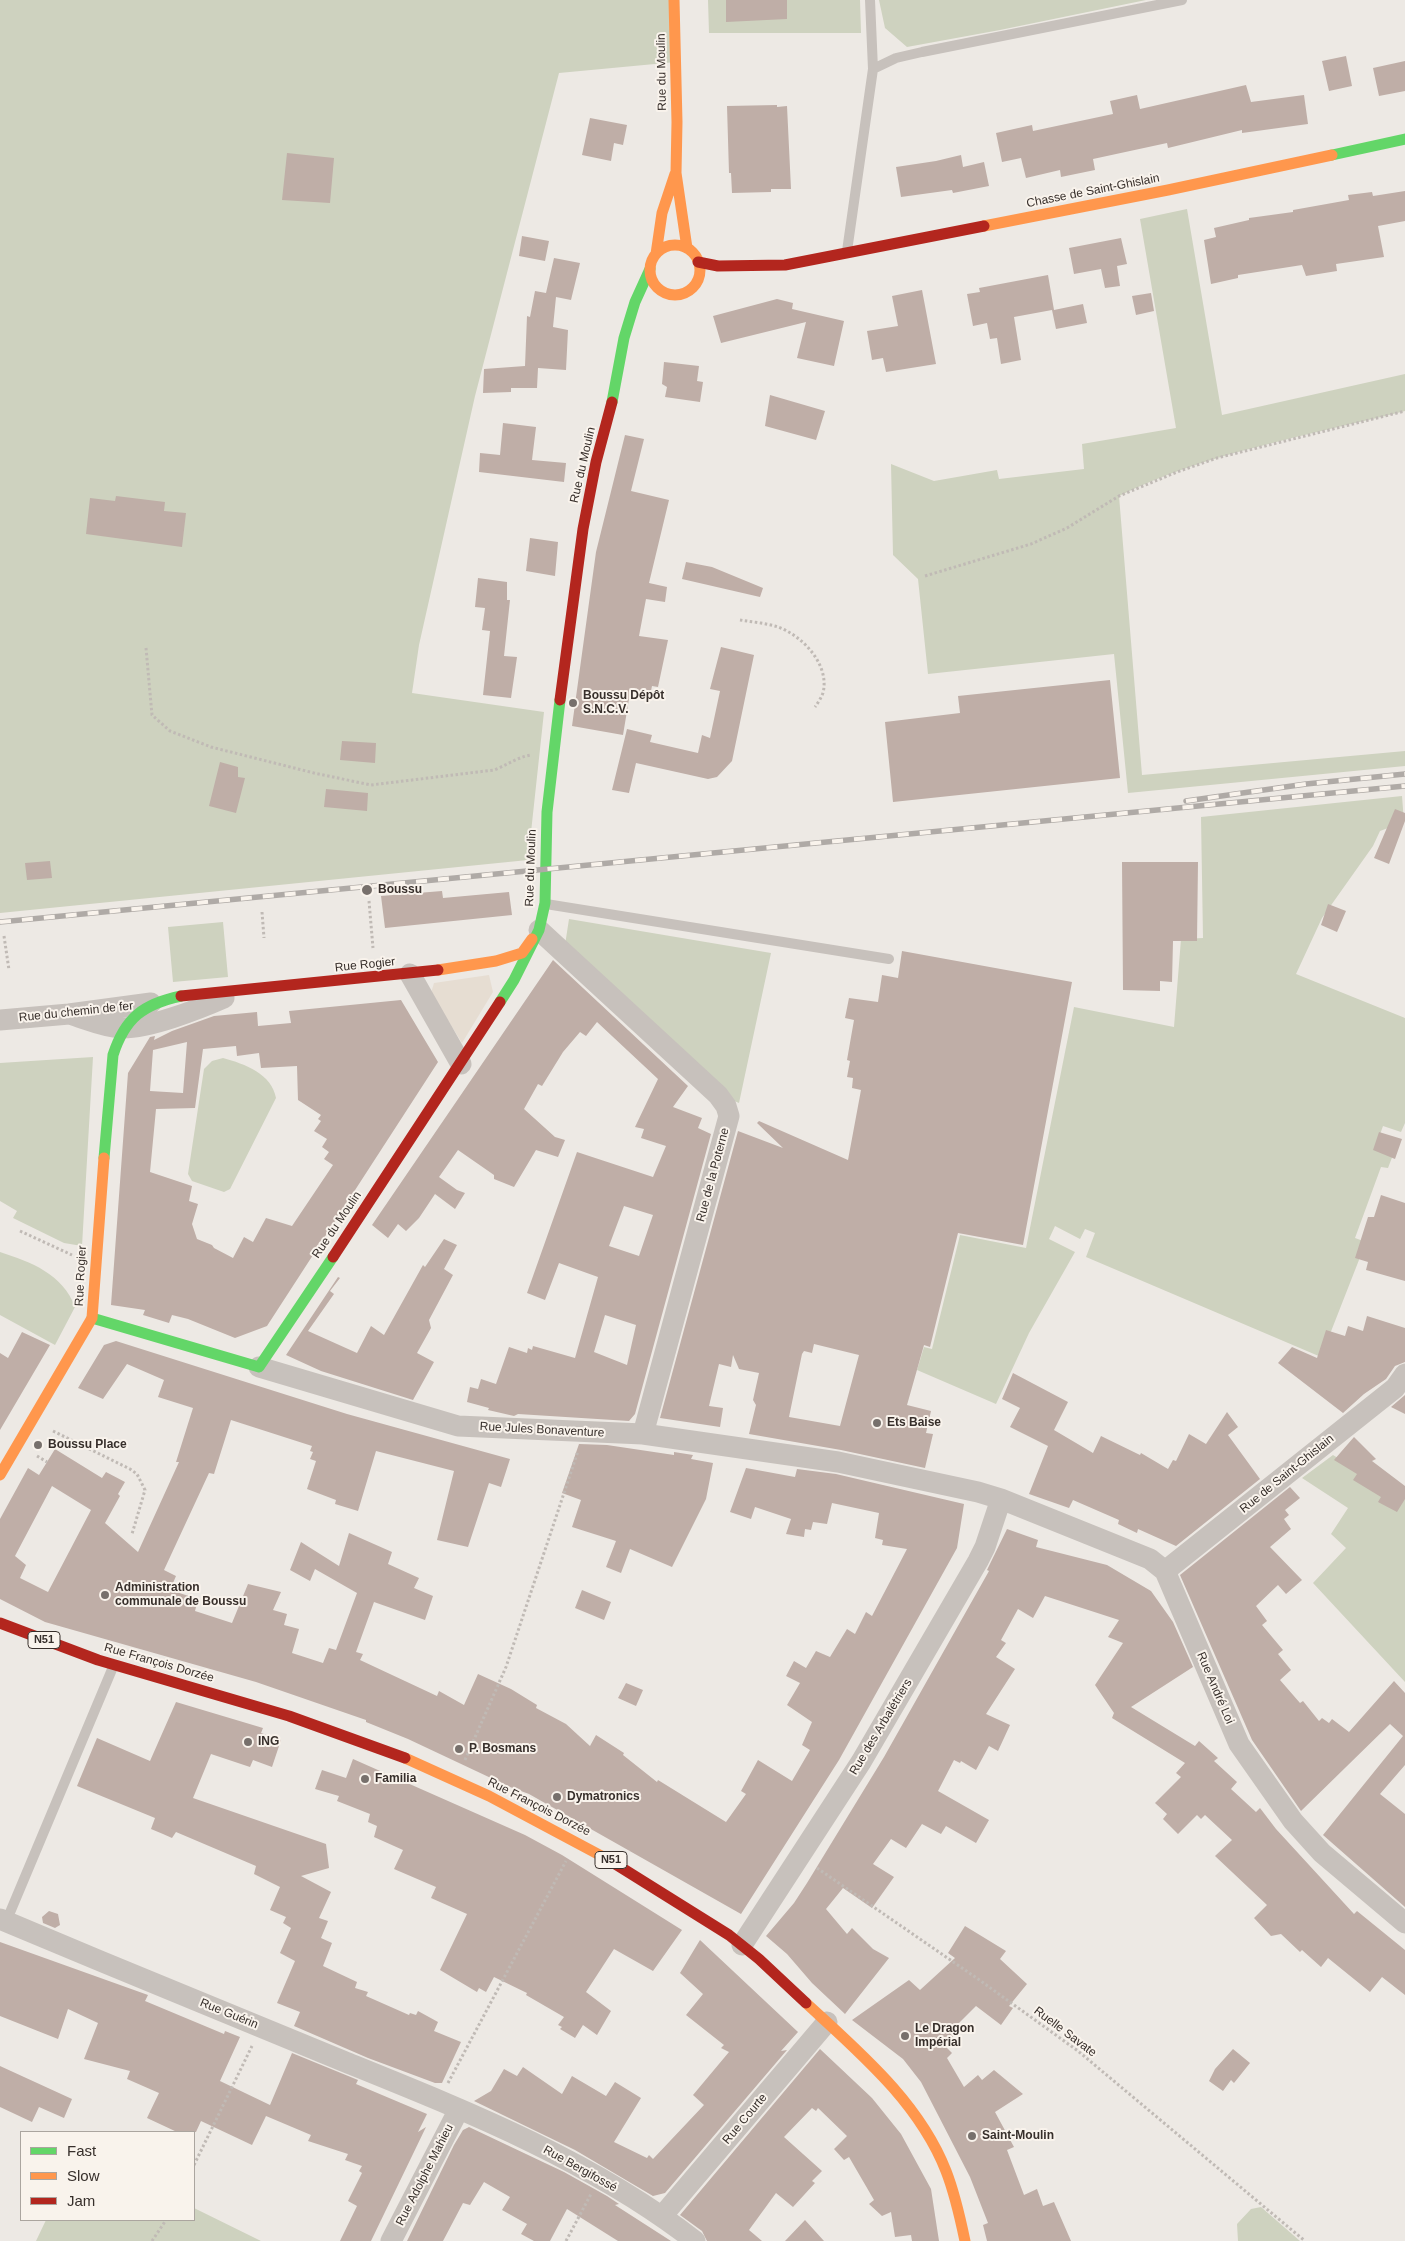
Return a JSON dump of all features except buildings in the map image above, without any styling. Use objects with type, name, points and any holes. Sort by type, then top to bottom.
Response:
[{"type":"street","name":"Rue du Moulin","points":[[674,0],[677,122],[676,173],[686,248]]},
{"type":"street","name":"Chasse de Saint-Ghislain","points":[[750,277],[785,265],[1405,139]]},
{"type":"street","name":"Rue du Moulin","points":[[656,254],[657,232],[664,204],[676,173]]},
{"type":"street","points":[[696,284],[700,269],[694,254],[686,248],[670,245],[656,254],[650,269],[654,284],[664,296],[687,291],[696,284],[711,283]]},
{"type":"street","name":"Chasse de Saint-Ghislain","points":[[698,262],[718,266],[785,265]]},
{"type":"street","name":"Rue du Moulin","points":[[259,1367],[462,1064],[514,980],[539,930],[545,903],[547,819],[553,753],[582,529],[596,462],[617,384],[624,338],[632,311],[650,269]]},
{"type":"street","name":"Rue du Moulin","points":[[617,384],[634,349]]},
{"type":"street","name":"Rue Rogier","points":[[151,1003],[181,996],[410,974],[511,957],[522,953],[539,930]]},
{"type":"street","name":"Rue de la Poterne","points":[[539,930],[718,1095],[726,1106],[729,1116],[643,1434]]},
{"type":"street","points":[[410,974],[462,1064]]},
{"type":"street","points":[[69,1014],[113,1037],[213,1003],[242,991]]},
{"type":"street","points":[[113,1037],[151,1003]]},
{"type":"street","name":"Rue du chemin de fer","points":[[0,1020],[69,1014],[151,1003]]},
{"type":"street","name":"Rue Rogier","points":[[0,1475],[92,1318],[94,1266],[113,1037]]},
{"type":"street","name":"Rue Jules Bonaventure","points":[[92,1318],[458,1426],[643,1434],[838,1462],[978,1492],[1001,1499]]},
{"type":"street","name":"Rue de Saint-Ghislain","points":[[1165,1571],[1395,1388],[1405,1374]]},
{"type":"street","points":[[1001,1499],[1150,1559],[1165,1571]]},
{"type":"street","name":"Rue des Arbalétriers","points":[[742,1946],[861,1762],[978,1561],[988,1539],[1001,1499]]},
{"type":"street","name":"Rue André Loi","points":[[1165,1571],[1239,1744],[1293,1821],[1322,1854],[1405,1924]]},
{"type":"street","name":"Rue François Dorzée","points":[[0,1623],[113,1666],[312,1723],[388,1752],[456,1781],[576,1841],[716,1926],[742,1946],[827,2022],[890,2082],[923,2125],[938,2150],[950,2177],[965,2241]]},
{"type":"street","name":"Rue François Dorzée","points":[[25,1645],[88,1657]]},
{"type":"street","name":"Rue Guérin","points":[[3,1921],[449,2105]]},
{"type":"street","name":"Rue Courte","points":[[662,2216],[827,2022]]},
{"type":"street","name":"Rue Bergifossé","points":[[449,2105],[518,2136],[599,2179],[662,2216],[696,2241]]},
{"type":"street","name":"Rue Adolphe Mahieu","points":[[391,2241],[449,2105]]},
{"type":"lane","points":[[846,254],[874,69],[870,0]]},
{"type":"lane","points":[[874,69],[896,58],[922,52],[1182,0]]},
{"type":"lane","points":[[545,903],[889,959]]},
{"type":"lane","points":[[3,1921],[113,1666]]},
{"type":"path","points":[[925,576],[1031,544],[1067,528],[1119,496],[1185,469],[1217,458],[1405,411]]},
{"type":"path","points":[[740,620],[778,627],[796,635],[808,646],[820,664],[823,693],[816,707]]},
{"type":"path","points":[[146,648],[152,715],[170,731],[230,751],[371,784],[494,770],[508,765],[521,756],[553,753]]},
{"type":"path","points":[[368,901],[373,948]]},
{"type":"path","points":[[262,912],[264,938]]},
{"type":"path","points":[[4,936],[9,970]]},
{"type":"path","points":[[20,1231],[62,1250],[80,1262],[94,1266]]},
{"type":"path","points":[[32,1420],[137,1474],[145,1490],[132,1534]]},
{"type":"path","points":[[456,1781],[506,1667],[584,1432]]},
{"type":"path","points":[[449,2105],[576,1841]]},
{"type":"path","name":"Ruelle Savate","points":[[800,1857],[978,1978],[1078,2051],[1305,2241]]},
{"type":"path","points":[[195,2162],[261,2028]]},
{"type":"path","points":[[566,2241],[599,2179]]},
{"type":"path","points":[[152,2241],[165,2221]]},
{"type":"green space","points":[[0,0],[674,0],[676,62],[559,73],[475,396],[419,645],[412,693],[544,712],[528,860],[0,913]]},
{"type":"green space","points":[[708,0],[860,0],[861,33],[709,33]]},
{"type":"green space","points":[[879,0],[1146,0],[907,47],[885,28]]},
{"type":"green space","points":[[1187,209],[1222,415],[1405,374],[1405,411],[1259,446],[1187,468],[1119,496],[1142,775],[1405,751],[1405,766],[1128,793],[1114,654],[928,674],[918,579],[893,555],[891,464],[934,481],[997,470],[999,479],[1084,469],[1082,444],[1176,428],[1140,219]]},
{"type":"green space","points":[[1402,796],[1404,822],[1380,831],[1373,846],[1322,918],[1296,974],[1405,1018],[1405,1123],[1401,1132],[1383,1126],[1378,1140],[1396,1147],[1388,1168],[1381,1167],[1355,1238],[1366,1242],[1321,1357],[1086,1257],[1095,1233],[1085,1229],[1080,1239],[1055,1226],[1049,1239],[1075,1252],[1029,1333],[996,1404],[917,1370],[924,1347],[932,1349],[960,1235],[1026,1248],[1074,1007],[1174,1027],[1181,939],[1203,938],[1201,817]]},
{"type":"green space","points":[[569,919],[771,953],[739,1103],[732,1100],[565,945]]},
{"type":"green space","points":[[223,922],[228,977],[173,982],[168,927]]},
{"type":"green space","points":[[93,1057],[82,1246],[64,1243],[13,1218],[17,1211],[0,1201],[0,1063]]},
{"type":"green space","points":[[223,1058],[240,1063],[263,1076],[269,1082],[276,1098],[230,1189],[224,1192],[192,1181],[188,1174],[204,1069],[212,1061]]},
{"type":"green space","points":[[0,1252],[23,1260],[45,1271],[63,1286],[70,1296],[75,1307],[55,1345],[0,1315]]},
{"type":"green space","points":[[1333,1455],[1405,1499],[1405,1682],[1313,1583],[1346,1548],[1331,1534],[1348,1508],[1302,1478]]},
{"type":"green space","points":[[1261,2207],[1300,2241],[1238,2241],[1237,2224],[1251,2209]]},
{"type":"green space","points":[[195,2208],[261,2241],[36,2241],[46,2221],[195,2221]]},
{"type":"shaded area","points":[[489,975],[493,992],[462,1043],[431,993],[434,983]]},
{"type":"railway","points":[[1186,801],[1306,784],[1405,774]]},
{"type":"railway","points":[[0,922],[1405,786]]},
{"type":"traffic: fast","points":[[1332,155],[1405,139]]},
{"type":"traffic: fast","points":[[612,402],[624,338],[635,302],[650,269]]},
{"type":"traffic: fast","points":[[500,1002],[514,980],[539,930],[545,903],[547,812],[560,700]]},
{"type":"traffic: fast","points":[[104,1158],[113,1055],[123,1031],[146,1008],[181,996]]},
{"type":"traffic: fast","points":[[92,1318],[259,1367],[333,1257]]},
{"type":"traffic: slow","points":[[674,0],[677,122],[676,173],[687,248]]},
{"type":"traffic: slow","points":[[984,226],[1168,190],[1332,155]]},
{"type":"traffic: slow","points":[[656,254],[662,213],[675,174]]},
{"type":"traffic: slow","points":[[675,245],[684,247],[695,256],[700,270],[698,279],[689,290],[675,295],[666,293],[655,284],[650,270],[652,261],[661,250],[675,245]]},
{"type":"traffic: slow","points":[[438,970],[496,961],[522,953],[532,939]]},
{"type":"traffic: slow","points":[[0,1475],[92,1318],[104,1158]]},
{"type":"traffic: slow","points":[[405,1758],[489,1796],[609,1860]]},
{"type":"traffic: slow","points":[[806,2003],[886,2079],[920,2123],[946,2171],[955,2197],[965,2241]]},
{"type":"traffic: jam","points":[[698,262],[718,266],[785,265],[984,226]]},
{"type":"traffic: jam","points":[[560,700],[583,529],[596,462],[612,402]]},
{"type":"traffic: jam","points":[[181,996],[438,970]]},
{"type":"traffic: jam","points":[[333,1257],[500,1002]]},
{"type":"traffic: jam","points":[[0,1623],[98,1660],[289,1716],[405,1758]]},
{"type":"traffic: jam","points":[[609,1860],[729,1935],[759,1959],[806,2003]]},
{"type":"place","name":"Boussu Dépôt S.N.C.V.","points":[[573,703]]},
{"type":"place","name":"Boussu","points":[[367,890]]},
{"type":"place","name":"Ets Baise","points":[[877,1423]]},
{"type":"place","name":"Boussu Place","points":[[38,1445]]},
{"type":"place","name":"Administration communale de Boussu","points":[[105,1595]]},
{"type":"place","name":"ING","points":[[248,1742]]},
{"type":"place","name":"P. Bosmans","points":[[459,1749]]},
{"type":"place","name":"Familia","points":[[365,1779]]},
{"type":"place","name":"Dymatronics","points":[[557,1797]]},
{"type":"place","name":"Le Dragon Impérial","points":[[905,2036]]},
{"type":"place","name":"Saint-Moulin","points":[[972,2136]]}]
